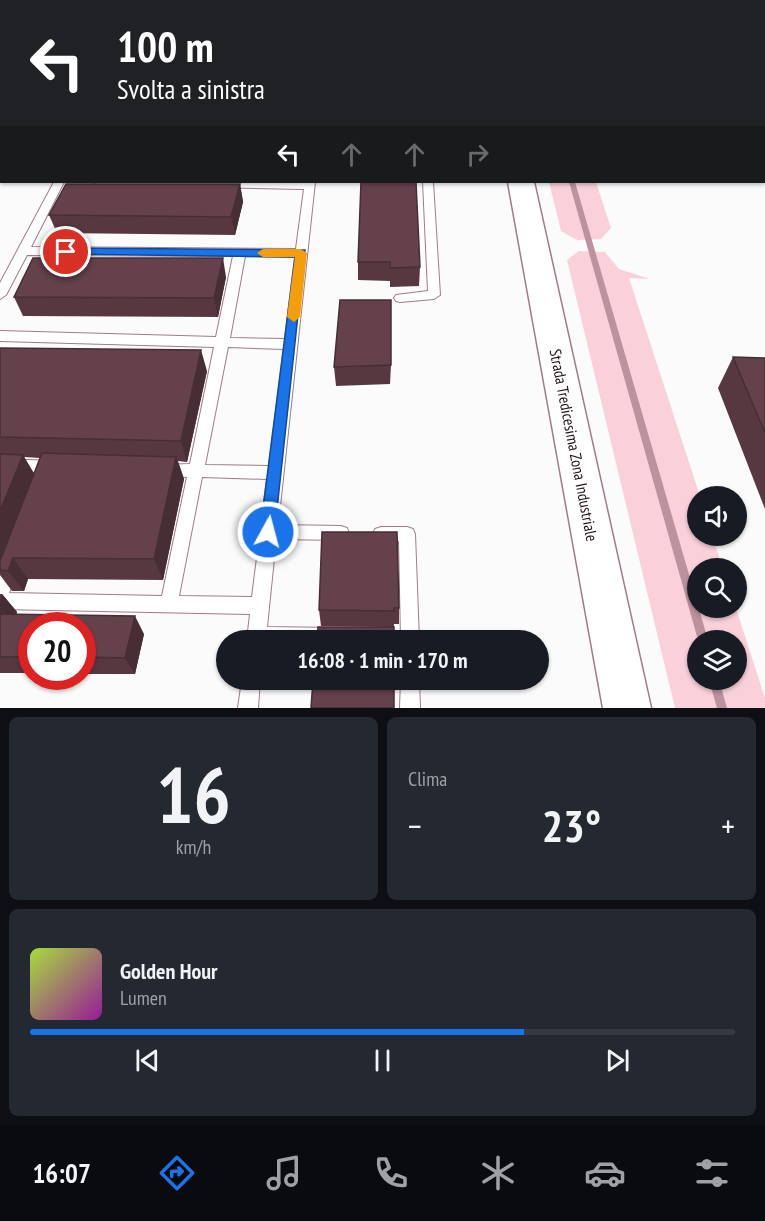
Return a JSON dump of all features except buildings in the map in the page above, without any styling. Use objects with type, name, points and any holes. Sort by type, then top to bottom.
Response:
[{"type":"street","name":"Strada Tredicesima Zona Industriale","points":[[521,183],[627,708]]},
{"type":"lane","points":[[0,295],[58,183]]},
{"type":"lane","points":[[204,183],[309,184],[257,630]]},
{"type":"lane","points":[[400,297],[434,295],[428,183]]},
{"type":"lane","points":[[23,251],[301,253]]},
{"type":"lane","points":[[169,604],[198,471],[240,253]]},
{"type":"lane","points":[[0,336],[290,344]]},
{"type":"lane","points":[[0,465],[71,468]]},
{"type":"lane","points":[[40,488],[48,467]]},
{"type":"lane","points":[[152,470],[275,472]]},
{"type":"lane","points":[[268,532],[407,534],[410,630]]},
{"type":"lane","points":[[0,594],[16,552]]},
{"type":"lane","points":[[0,601],[260,606]]},
{"type":"lane","points":[[248,708],[250,690]]},
{"type":"lane","points":[[410,690],[410,708]]},
{"type":"shaded area","points":[[549,183],[596,183],[611,228],[601,239],[577,240],[561,231]]},
{"type":"shaded area","points":[[579,251],[605,252],[619,269],[650,279],[629,278],[697,486],[687,486],[687,546],[715,546],[720,558],[687,558],[687,618],[739,618],[743,630],[687,630],[687,690],[747,690],[747,642],[765,698],[765,708],[675,708],[567,260]]},
{"type":"waterway","points":[[572,183],[700,630]]},
{"type":"waterway","points":[[717,690],[722,708]]},
{"type":"slow traffic","points":[[263,253],[301,253],[294,317]]},
{"type":"route","points":[[66,252],[301,253],[268,532]]}]
